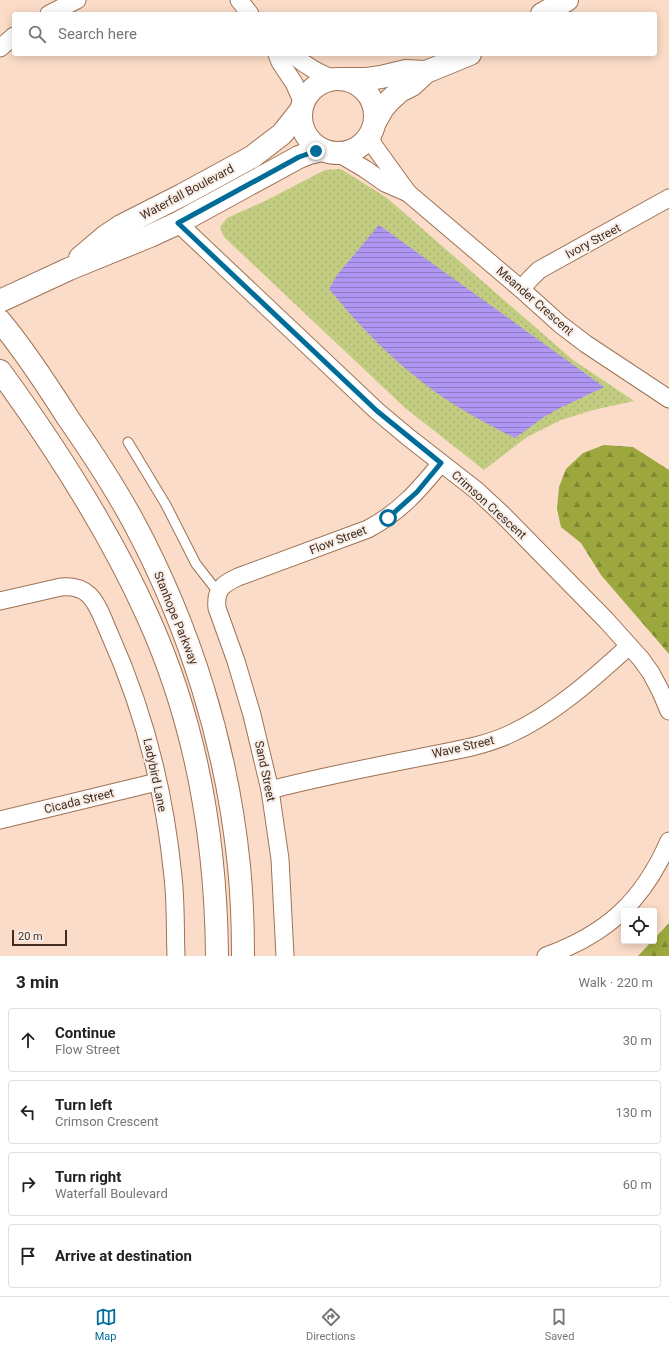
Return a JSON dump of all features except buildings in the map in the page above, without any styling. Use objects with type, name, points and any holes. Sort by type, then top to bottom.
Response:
[{"type":"main road","points":[[546,12],[567,0]]},
{"type":"main road","points":[[426,72],[406,70],[367,79],[328,80],[316,86],[310,91],[302,107],[302,124],[307,137],[317,147],[330,152],[353,150],[359,147],[372,129],[383,108],[400,91],[412,85],[426,72],[465,56]]},
{"type":"main road","points":[[338,79],[356,84],[367,94],[374,107],[372,129]]},
{"type":"main road","name":"Waterfall Boulevard","points":[[69,269],[86,251],[121,226],[189,192],[252,157],[282,134],[302,107]]},
{"type":"main road","name":"Waterfall Boulevard","points":[[0,301],[69,269],[178,223],[299,157],[309,153],[330,152]]},
{"type":"main road","name":"Stanhope Parkway","points":[[0,321],[16,341],[49,389],[114,488],[133,521],[146,548],[178,621],[206,700],[223,765],[232,811],[242,904],[243,956]]},
{"type":"main road","name":"Stanhope Parkway","points":[[0,371],[47,438],[114,547],[149,618],[165,658],[180,701],[189,736],[198,773],[211,842],[215,892],[217,956]]},
{"type":"street","points":[[53,12],[77,0]]},
{"type":"street","points":[[239,0],[248,12]]},
{"type":"street","points":[[0,48],[12,38]]},
{"type":"street","points":[[278,56],[294,83],[302,107]]},
{"type":"street","points":[[295,56],[321,75],[338,79]]},
{"type":"street","name":"Meander Crescent","points":[[372,129],[374,146],[408,193],[561,325],[586,344],[669,399]]},
{"type":"street","name":"Meander Crescent","points":[[330,152],[350,160],[385,183],[408,193]]},
{"type":"street","name":"Ivory Street","points":[[521,289],[540,270],[669,198]]},
{"type":"street","name":"Crimson Crescent","points":[[178,223],[377,411],[476,490],[502,514],[629,646],[651,673],[669,711]]},
{"type":"street","name":"Flow Street","points":[[218,592],[223,586],[238,577],[378,524],[398,510],[417,492],[441,463]]},
{"type":"street","name":"Ladybird Lane","points":[[0,601],[71,586],[81,589],[89,595],[96,604],[123,664],[150,745],[164,815],[173,878],[176,956]]},
{"type":"street","name":"Sand Street","points":[[218,592],[216,600],[217,608],[236,661],[252,715],[270,790],[280,859],[285,956]]},
{"type":"street","name":"Wave Street","points":[[270,790],[301,782],[478,745],[509,735],[524,728],[550,711],[601,671],[629,646]]},
{"type":"street","name":"Cicada Street","points":[[0,820],[157,782]]},
{"type":"street","points":[[546,956],[582,940],[602,929],[628,907],[652,875],[661,860],[669,841]]},
{"type":"lane","points":[[128,442],[166,505],[196,564],[218,592]]},
{"type":"green space","points":[[341,169],[387,198],[573,360],[634,401],[593,410],[561,420],[527,437],[484,470],[404,407],[224,237],[220,227],[227,218],[265,201],[325,170]]},
{"type":"green space","points":[[604,445],[633,447],[669,470],[669,654],[601,575],[581,543],[561,527],[557,509],[559,487],[566,469],[583,453]]},
{"type":"green space","points":[[669,923],[669,956],[638,956],[649,944],[657,944],[657,936]]},
{"type":"shaded area","points":[[379,225],[604,387],[544,417],[515,438],[473,416],[434,391],[391,356],[353,317],[329,289],[337,275]]},
{"type":"route","points":[[316,151],[299,157],[178,223],[377,411],[441,463],[417,492],[388,518]]}]
